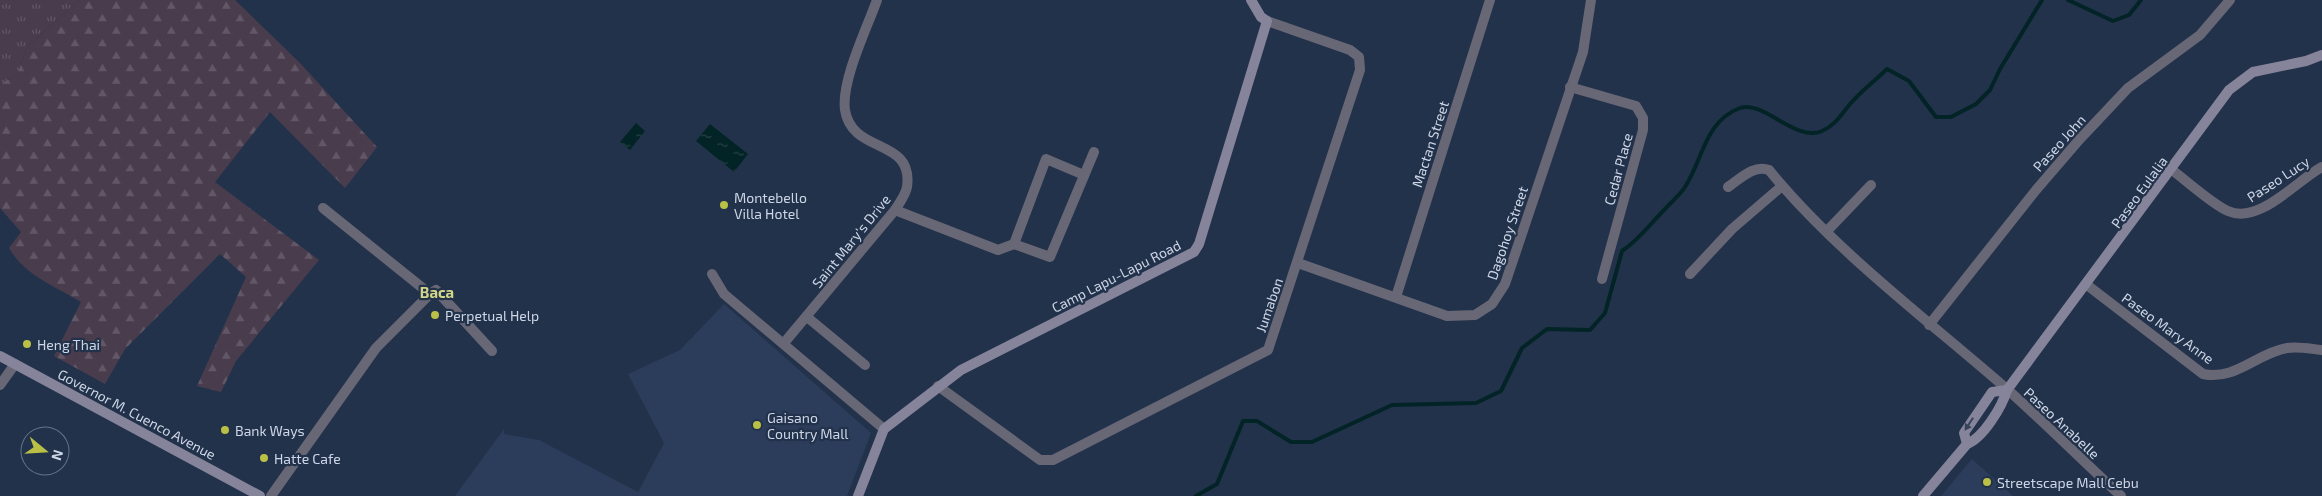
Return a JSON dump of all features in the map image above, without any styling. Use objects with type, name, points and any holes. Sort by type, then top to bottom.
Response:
[{"type":"street","name":"Saint Mary's Drive","points":[[784,343],[895,210],[907,188],[903,162],[893,152],[856,134],[845,111],[845,96],[849,78],[877,0]]},
{"type":"street","points":[[1251,0],[1261,17],[1267,21]]},
{"type":"street","name":"Mactan Street","points":[[1396,297],[1490,0]]},
{"type":"street","name":"Dagohoy Street","points":[[1298,263],[1447,316],[1475,315],[1492,304],[1505,284],[1583,52],[1591,0]]},
{"type":"street","name":"Paseo John","points":[[1929,326],[2036,190],[2079,140],[2128,88],[2200,36],[2230,0]]},
{"type":"street","name":"Jumabon","points":[[938,386],[1040,460],[1052,460],[1268,350],[1360,70],[1359,57],[1350,50],[1267,21]]},
{"type":"street","name":"Camp Lapu-Lapu Road","points":[[884,429],[938,386],[962,370],[1194,252],[1199,244],[1267,21]]},
{"type":"street","name":"Paseo Eulalia","points":[[1924,496],[1967,444],[1976,441],[2004,402],[2008,390],[2172,170],[2229,90],[2254,72],[2286,66],[2322,55]]},
{"type":"street","name":"Cedar Place","points":[[1570,87],[1636,106],[1643,118],[1643,130],[1602,279]]},
{"type":"street","points":[[1014,244],[1050,256],[1094,152]]},
{"type":"street","points":[[895,210],[992,250],[1004,249],[1014,244],[1046,159],[1084,175]]},
{"type":"street","name":"Paseo Anabelle","points":[[1728,187],[1755,169],[1763,168],[1768,170],[1827,231],[1929,326],[2008,390],[2121,496]]},
{"type":"street","name":"Paseo Lucy","points":[[2172,170],[2228,211],[2242,214],[2253,213],[2270,204],[2322,168]]},
{"type":"street","points":[[1827,231],[1870,185]]},
{"type":"street","points":[[1690,274],[1732,229],[1782,186]]},
{"type":"street","points":[[323,208],[430,294]]},
{"type":"street","points":[[712,274],[724,294],[884,429],[858,496]]},
{"type":"street","name":"Paseo Mary Anne","points":[[2087,285],[2203,374],[2216,376],[2226,374],[2286,348],[2322,350]]},
{"type":"street","points":[[271,496],[376,348],[436,290],[492,351]]},
{"type":"street","points":[[807,317],[865,365]]},
{"type":"street","name":"Governor M. Cuenco Avenue","points":[[0,356],[260,496]]},
{"type":"street","points":[[0,385],[15,364]]},
{"type":"street","points":[[1967,444],[1964,433],[1982,405],[1992,392],[2008,390]]},
{"type":"shaded area","points":[[724,304],[871,433],[847,496],[455,496],[504,429],[504,434],[539,440],[638,492],[664,443],[628,374],[680,350]]},
{"type":"shaded area","points":[[1972,459],[2013,496],[1941,496]]},
{"type":"green space","points":[[0,0],[79,0],[27,47],[17,75],[0,84]]},
{"type":"green space","points":[[79,0],[235,0],[300,63],[377,147],[345,188],[270,112],[215,182],[319,260],[236,361],[221,392],[197,386],[246,277],[220,254],[125,349],[105,384],[54,356],[81,302],[32,273],[23,266],[9,248],[21,232],[0,208],[0,84],[17,75],[27,47]]},
{"type":"water","points":[[636,123],[645,131],[630,150],[620,142]]},
{"type":"water","points":[[710,124],[748,154],[734,172],[696,141]]},
{"type":"waterway","points":[[1196,496],[1217,484],[1243,421],[1257,421],[1291,442],[1312,442],[1392,405],[1476,403],[1501,391],[1522,348],[1547,329],[1590,330],[1605,313],[1622,251],[1640,236],[1683,190],[1712,131],[1728,114],[1740,108],[1749,107],[1802,131],[1812,133],[1822,131],[1835,122],[1855,98],[1887,69],[1909,81],[1936,117],[1951,117],[1976,104],[1990,90],[2000,69],[2042,0]]},
{"type":"waterway","points":[[2068,0],[2113,21],[2129,15],[2141,0]]},
{"type":"place","name":"Montebello Villa Hotel","points":[[724,205]]},
{"type":"place","name":"Perpetual Help","points":[[435,315]]},
{"type":"place","name":"Heng Thai","points":[[27,344]]},
{"type":"place","name":"Gaisano Country Mall","points":[[757,425]]},
{"type":"place","name":"Bank Ways","points":[[225,430]]},
{"type":"place","name":"Hatte Cafe","points":[[264,458]]},
{"type":"place","name":"Streetscape Mall Cebu","points":[[1987,482]]},
{"type":"district","name":"Baca","points":[[437,292]]}]
